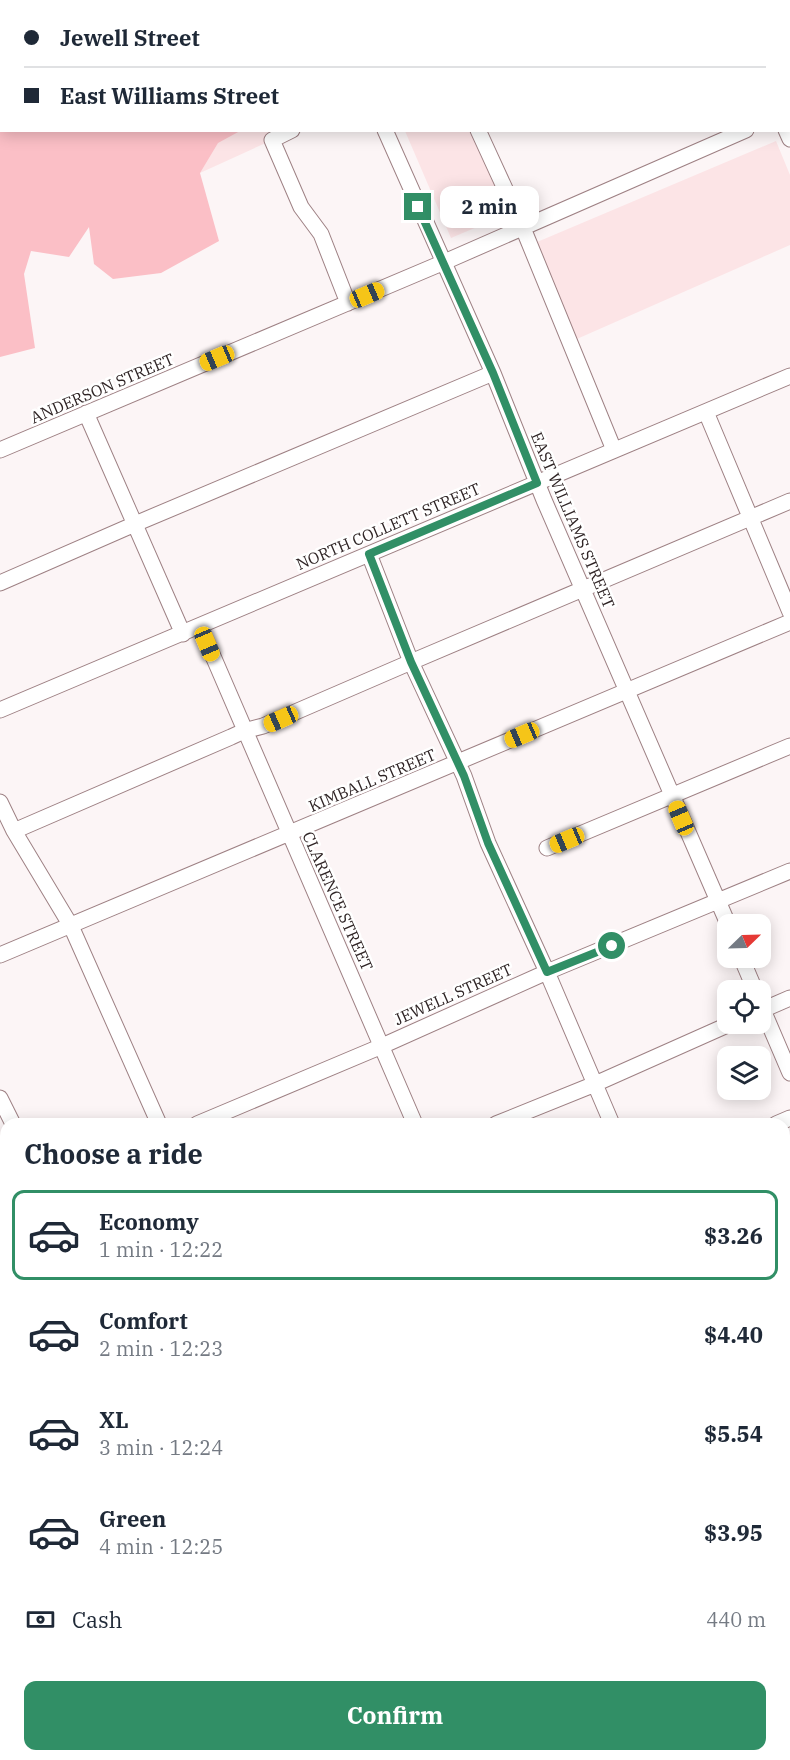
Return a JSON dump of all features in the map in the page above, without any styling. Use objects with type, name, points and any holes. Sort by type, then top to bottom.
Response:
[{"type":"street","points":[[288,132],[272,140],[301,207],[321,234],[348,303]]},
{"type":"street","name":"EAST WILLIAMS STREET","points":[[386,132],[442,263],[493,373],[582,590],[723,914]]},
{"type":"street","points":[[479,132],[523,228],[614,450]]},
{"type":"street","name":"ANDERSON STREET","points":[[0,450],[442,263],[741,132]]},
{"type":"street","points":[[0,583],[493,373]]},
{"type":"street","name":"NORTH COLLETT STREET","points":[[0,710],[790,376]]},
{"type":"street","points":[[706,412],[790,612]]},
{"type":"street","points":[[86,413],[183,634]]},
{"type":"street","points":[[14,831],[244,731],[264,726],[790,501]]},
{"type":"street","points":[[369,554],[411,662],[458,762],[488,843],[547,972],[609,1118]]},
{"type":"street","name":"KIMBALL STREET","points":[[0,955],[790,622]]},
{"type":"street","name":"CLARENCE STREET","points":[[200,626],[412,1118]]},
{"type":"street","points":[[547,848],[790,746]]},
{"type":"street","points":[[0,802],[14,831],[72,926],[156,1118]]},
{"type":"street","name":"JEWELL STREET","points":[[210,1118],[381,1046],[547,972],[790,871]]},
{"type":"street","points":[[771,1005],[790,998]]},
{"type":"street","points":[[511,1118],[595,1084],[717,1030]]},
{"type":"street","points":[[771,1030],[790,1073]]},
{"type":"street","points":[[0,1098],[10,1118]]},
{"type":"shaded area","points":[[0,132],[238,132],[218,143],[200,173],[219,241],[161,273],[113,279],[94,264],[89,227],[69,257],[31,251],[24,274],[35,348],[0,357]]},
{"type":"shaded area","points":[[195,132],[290,132],[200,173]]},
{"type":"shaded area","points":[[405,132],[478,132],[515,211],[451,238]]},
{"type":"shaded area","points":[[776,141],[790,175],[790,245],[570,342],[530,245]]},
{"type":"route","points":[[418,207],[493,373],[537,483],[369,554],[411,662],[464,776],[488,843],[547,972],[612,946]]}]
